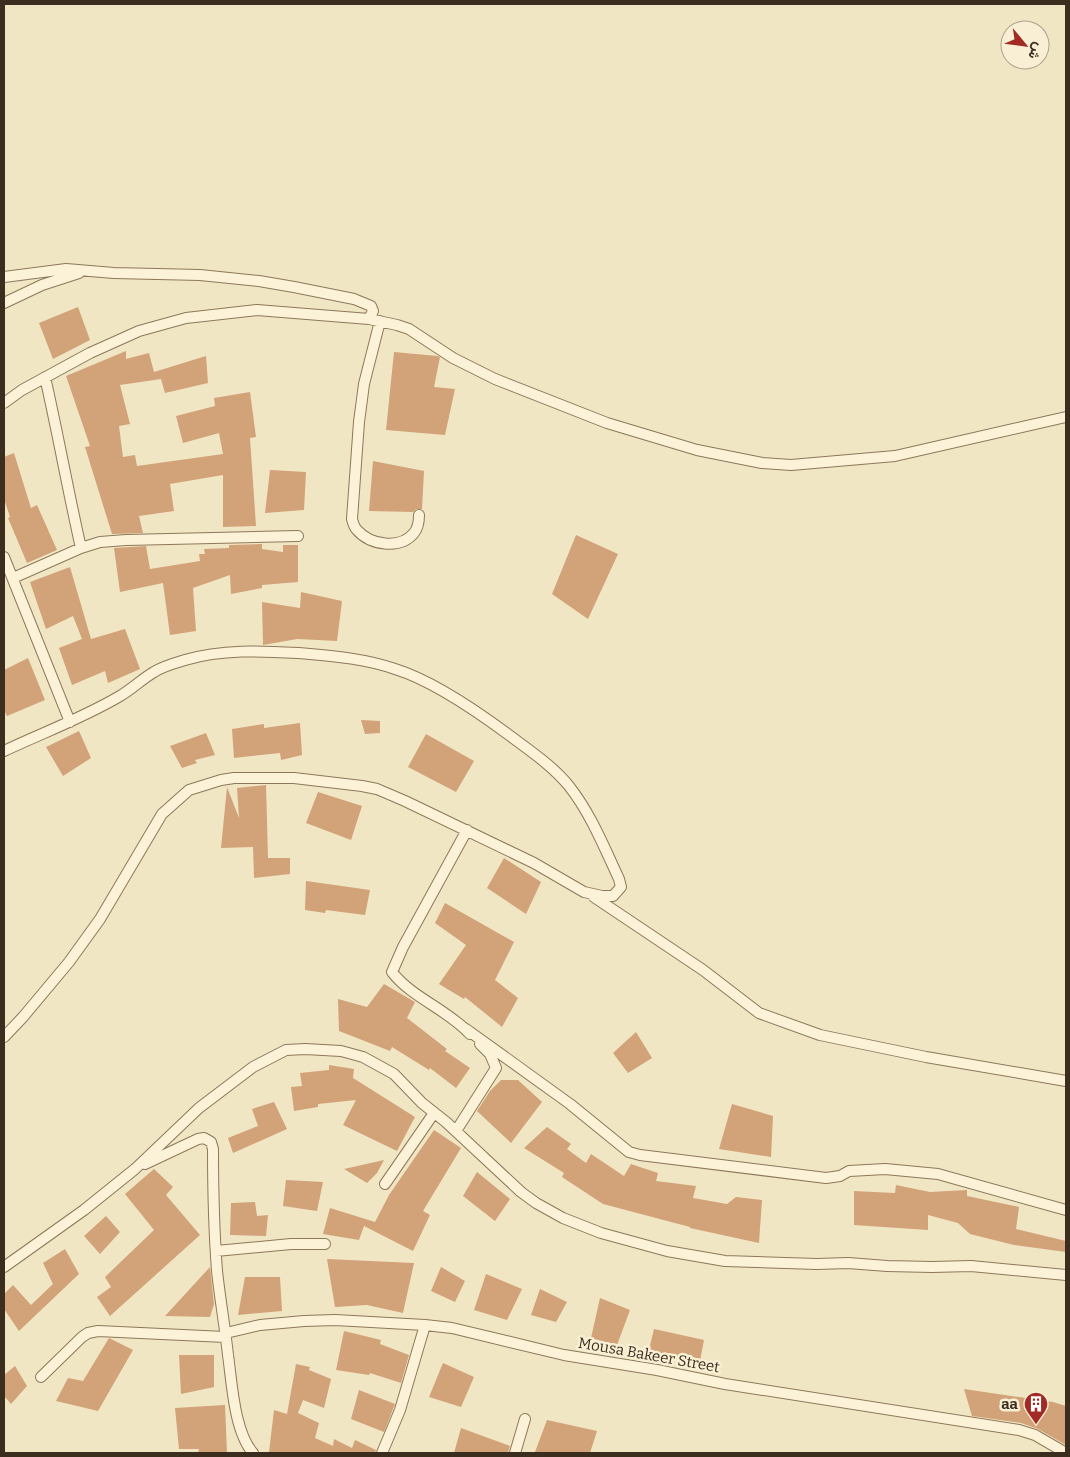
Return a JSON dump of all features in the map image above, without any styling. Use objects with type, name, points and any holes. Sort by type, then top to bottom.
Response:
[{"type":"street","points":[[4,277],[66,269],[88,272],[200,275],[268,282],[364,302],[371,306],[373,310],[369,319]]},
{"type":"street","points":[[4,303],[42,285],[88,272]]},
{"type":"street","points":[[4,403],[45,377],[119,339],[186,318],[257,310],[369,319],[397,324],[409,329],[453,358],[495,379],[607,422],[697,450],[762,463],[791,465],[895,456],[1066,417]]},
{"type":"street","points":[[380,321],[368,364],[359,422],[352,519],[356,530],[366,537],[377,542],[396,544],[414,534],[419,515]]},
{"type":"street","points":[[45,377],[61,444],[66,481],[81,548]]},
{"type":"street","points":[[13,578],[81,548],[100,542],[298,536]]},
{"type":"street","points":[[4,557],[70,722]]},
{"type":"street","points":[[4,751],[70,722],[120,696],[154,671],[187,659],[235,652],[265,652],[340,656],[396,669],[428,684],[494,724],[534,754],[568,785],[590,816],[621,887],[613,896],[591,895]]},
{"type":"street","points":[[4,1038],[69,962],[100,919],[162,814],[182,795],[198,786],[234,778],[294,778],[362,786],[377,790],[405,800],[534,863],[575,888],[591,895],[703,970],[759,1013],[820,1035],[926,1057],[1066,1081]]},
{"type":"street","points":[[467,830],[403,947],[392,972],[401,984],[570,1104],[629,1152],[640,1155],[826,1178],[840,1176],[849,1171],[885,1169],[938,1174],[1066,1210]]},
{"type":"street","points":[[456,1131],[496,1068],[490,1054],[466,1029]]},
{"type":"street","points":[[4,1267],[84,1210],[135,1169],[199,1108],[253,1067],[286,1050],[305,1049],[342,1051],[363,1057],[394,1074],[434,1113],[536,1203],[587,1229],[667,1252],[725,1261],[848,1263],[923,1267],[971,1266],[1066,1275]]},
{"type":"street","points":[[385,1184],[434,1113]]},
{"type":"street","points":[[135,1169],[198,1139],[204,1138],[211,1142],[216,1251],[225,1337],[235,1407],[244,1440],[253,1453]]},
{"type":"street","points":[[216,1251],[291,1244],[325,1244]]},
{"type":"street","name":"Mousa Bakeer Street","points":[[225,1337],[226,1333],[248,1328],[304,1320],[335,1320],[452,1328],[564,1355],[657,1370],[725,1384],[1019,1430],[1035,1435],[1066,1453]]},
{"type":"street","points":[[382,1453],[400,1410],[425,1325]]},
{"type":"street","points":[[41,1377],[88,1333],[98,1331],[225,1337]]},
{"type":"street","points":[[515,1453],[525,1419]]},
{"type":"building","points":[[78,307],[90,340],[53,359],[39,323]]},
{"type":"building","points":[[126,351],[126,359],[149,353],[154,372],[206,356],[208,383],[165,393],[161,379],[120,385],[130,424],[119,426],[123,457],[135,455],[137,466],[223,454],[219,433],[183,443],[176,416],[215,406],[214,398],[250,392],[256,437],[250,438],[256,526],[223,527],[223,475],[170,484],[174,511],[139,516],[143,533],[112,534],[85,447],[90,446],[66,376]]},
{"type":"building","points":[[394,352],[440,357],[434,387],[455,389],[445,435],[386,430]]},
{"type":"building","points":[[14,453],[31,508],[37,505],[57,550],[27,563],[8,518],[10,517],[4,499],[4,457]]},
{"type":"building","points":[[373,461],[424,471],[422,509],[416,509],[413,512],[369,511]]},
{"type":"building","points":[[270,470],[306,472],[304,510],[265,513]]},
{"type":"building","points":[[576,535],[618,554],[588,619],[552,594]]},
{"type":"building","points":[[262,544],[262,549],[283,552],[283,545],[298,545],[298,582],[262,585],[262,588],[231,594],[230,575],[193,588],[196,631],[170,635],[163,583],[120,592],[114,548],[146,546],[150,569],[200,561],[199,554],[205,554],[204,549],[229,548],[229,545]]},
{"type":"building","points":[[70,567],[91,639],[125,629],[140,669],[108,683],[105,671],[72,685],[59,648],[82,639],[73,616],[46,629],[30,582]]},
{"type":"building","points":[[301,592],[342,601],[337,641],[297,639],[263,645],[262,602],[300,608]]},
{"type":"building","points":[[28,658],[45,700],[7,716],[4,710],[4,670]]},
{"type":"building","points":[[361,720],[380,721],[380,733],[365,734]]},
{"type":"building","points":[[300,723],[302,755],[281,760],[280,753],[234,758],[232,729],[264,724],[264,728]]},
{"type":"building","points":[[79,731],[91,758],[63,776],[46,747]]},
{"type":"building","points":[[206,733],[215,755],[195,760],[197,763],[182,768],[170,746]]},
{"type":"building","points":[[426,734],[474,761],[456,792],[408,767]]},
{"type":"building","points":[[266,785],[268,858],[290,858],[290,874],[254,878],[253,847],[221,848],[227,787],[239,818],[237,788]]},
{"type":"building","points":[[318,792],[362,806],[351,840],[306,823]]},
{"type":"building","points":[[504,858],[541,882],[526,914],[487,888]]},
{"type":"building","points":[[306,881],[370,890],[365,915],[326,910],[325,913],[305,910]]},
{"type":"building","points":[[445,903],[514,942],[495,980],[518,998],[502,1027],[465,997],[464,999],[439,984],[466,945],[435,923]]},
{"type":"building","points":[[384,984],[415,1002],[407,1018],[447,1049],[445,1051],[470,1068],[456,1088],[430,1068],[429,1070],[392,1047],[390,1051],[339,1031],[338,999],[367,1007]]},
{"type":"building","points":[[636,1032],[652,1058],[628,1073],[613,1053]]},
{"type":"building","points":[[329,1065],[354,1069],[353,1078],[415,1117],[397,1151],[343,1125],[356,1100],[318,1104],[318,1107],[294,1111],[291,1087],[302,1086],[300,1073],[329,1070]]},
{"type":"building","points":[[501,1080],[518,1080],[542,1102],[511,1143],[477,1111],[490,1091]]},
{"type":"building","points":[[274,1102],[287,1129],[233,1153],[228,1138],[258,1126],[252,1109]]},
{"type":"building","points":[[732,1104],[773,1116],[771,1157],[719,1149]]},
{"type":"building","points":[[547,1127],[571,1144],[567,1149],[586,1163],[591,1154],[624,1176],[631,1164],[658,1173],[656,1181],[696,1186],[693,1198],[727,1204],[736,1197],[762,1200],[759,1243],[690,1228],[603,1204],[562,1177],[564,1173],[524,1148]]},
{"type":"building","points":[[434,1130],[461,1148],[423,1211],[430,1215],[413,1251],[364,1226],[359,1240],[323,1234],[330,1208],[375,1222],[389,1195]]},
{"type":"building","points":[[384,1160],[377,1173],[367,1183],[344,1169]]},
{"type":"building","points":[[154,1169],[173,1187],[166,1195],[200,1235],[110,1316],[97,1297],[111,1287],[105,1277],[154,1230],[125,1194]]},
{"type":"building","points":[[477,1172],[510,1199],[495,1221],[463,1196]]},
{"type":"building","points":[[286,1180],[323,1182],[317,1211],[283,1206]]},
{"type":"building","points":[[896,1185],[930,1192],[967,1190],[967,1196],[1019,1207],[1016,1229],[1066,1241],[1066,1252],[1014,1245],[970,1234],[958,1223],[928,1215],[928,1230],[854,1225],[854,1191],[895,1193]]},
{"type":"building","points":[[255,1202],[257,1216],[268,1215],[266,1236],[230,1235],[231,1203]]},
{"type":"building","points":[[106,1216],[120,1232],[100,1254],[84,1236]]},
{"type":"building","points":[[65,1249],[79,1274],[19,1331],[4,1309],[4,1294],[13,1285],[31,1305],[53,1284],[43,1263]]},
{"type":"building","points":[[327,1259],[414,1263],[403,1313],[367,1305],[335,1307]]},
{"type":"building","points":[[210,1267],[214,1304],[210,1317],[165,1316]]},
{"type":"building","points":[[441,1267],[465,1281],[455,1302],[431,1291]]},
{"type":"building","points":[[486,1274],[522,1289],[507,1320],[474,1310]]},
{"type":"building","points":[[245,1277],[280,1277],[282,1311],[238,1315]]},
{"type":"building","points":[[540,1289],[567,1302],[556,1322],[531,1315]]},
{"type":"building","points":[[600,1298],[630,1310],[617,1345],[591,1338]]},
{"type":"building","points":[[654,1329],[704,1340],[700,1361],[647,1358]]},
{"type":"building","points":[[344,1331],[381,1340],[380,1344],[409,1355],[401,1383],[370,1373],[369,1375],[336,1370]]},
{"type":"building","points":[[109,1338],[133,1350],[98,1411],[56,1401],[68,1378],[83,1381]]},
{"type":"building","points":[[179,1355],[214,1355],[214,1387],[181,1394]]},
{"type":"building","points":[[443,1363],[474,1377],[461,1407],[429,1397]]},
{"type":"building","points":[[296,1364],[310,1367],[309,1370],[331,1379],[324,1408],[303,1400],[298,1413],[319,1423],[315,1438],[333,1446],[334,1439],[352,1448],[355,1440],[376,1450],[375,1453],[269,1452],[274,1410],[287,1414]]},
{"type":"building","points":[[15,1366],[27,1386],[11,1404],[4,1396],[4,1375]]},
{"type":"building","name":"aa","points":[[964,1389],[1053,1402],[1066,1406],[1066,1445],[1038,1429],[1021,1423],[972,1416]]},
{"type":"building","points":[[359,1390],[395,1404],[384,1432],[351,1419]]},
{"type":"building","points":[[225,1405],[227,1453],[198,1453],[199,1449],[179,1449],[175,1408]]},
{"type":"building","points":[[547,1420],[597,1431],[590,1453],[535,1452]]},
{"type":"building","points":[[461,1428],[510,1446],[508,1453],[454,1453]]},
{"type":"place","name":"aa","points":[[1036,1425]]}]
